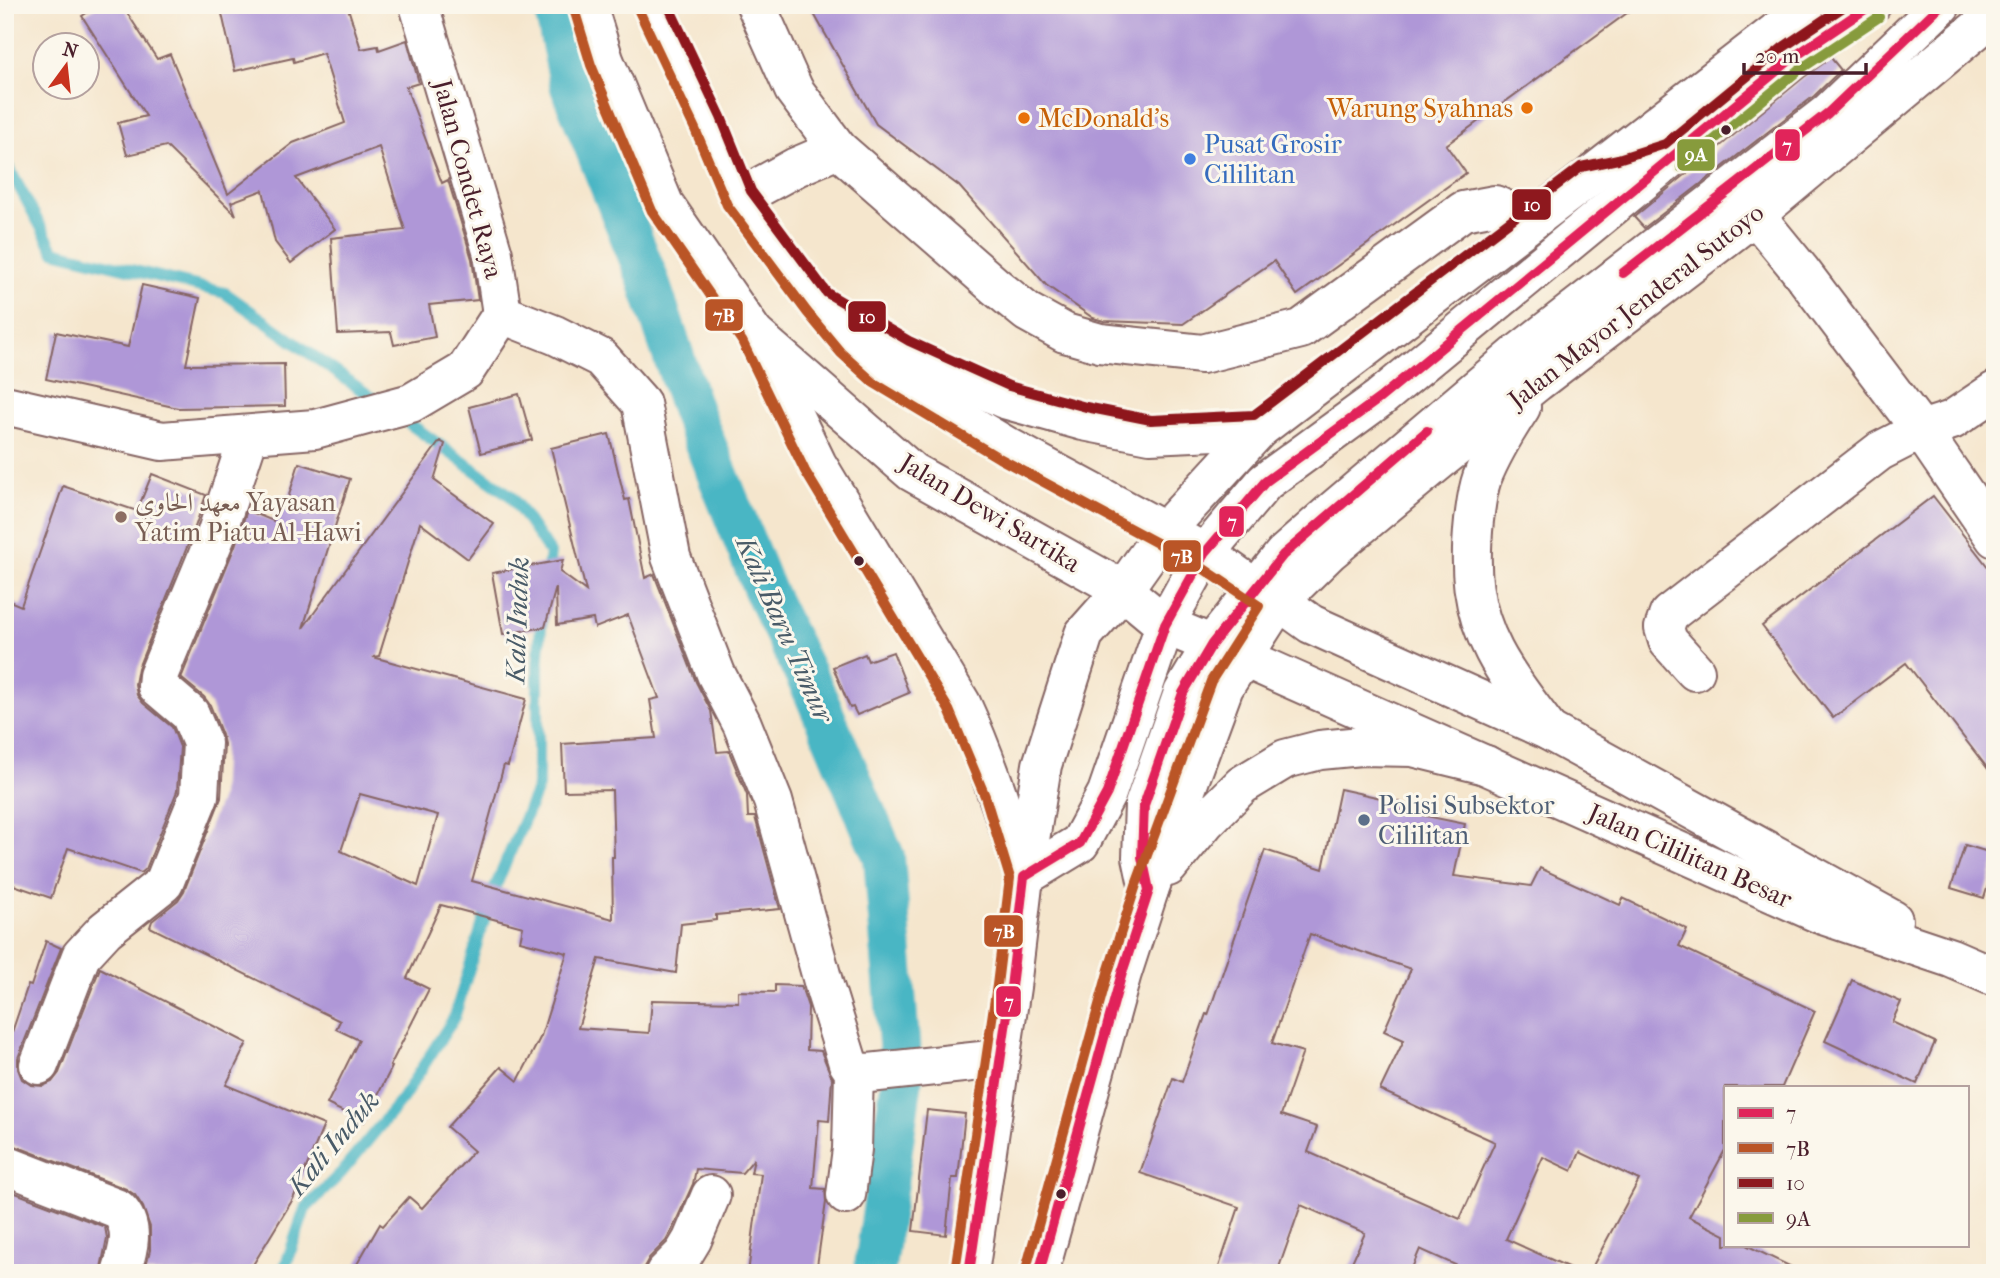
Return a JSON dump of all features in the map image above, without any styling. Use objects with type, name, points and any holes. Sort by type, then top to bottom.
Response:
[{"type":"main road","name":"Jalan Condet Raya","points":[[5,405],[162,441],[249,435],[315,429],[411,403],[465,371],[502,314],[493,254],[419,5]]},
{"type":"main road","name":"Jalan Dewi Sartika","points":[[587,5],[604,60],[664,204],[754,334],[912,472],[1123,590],[1165,625]]},
{"type":"main road","points":[[652,5],[708,123],[739,198],[818,304],[851,343],[881,371],[1006,446],[1205,554]]},
{"type":"main road","points":[[755,5],[794,90],[838,149],[1027,312],[1065,333],[1100,343],[1202,354],[1301,329],[1463,211],[1495,205],[1530,221]]},
{"type":"main road","points":[[970,1273],[1024,877],[1042,765],[1084,634],[1123,590],[1164,532],[1259,429],[1811,5]]},
{"type":"main road","points":[[1024,877],[1080,843],[1107,793],[1165,625],[1205,554],[1265,482],[1380,398],[1791,59],[1871,5]]},
{"type":"main road","points":[[1041,1272],[1122,973],[1149,890],[1224,687],[1227,651],[1267,595],[1283,555],[1520,352],[1828,113],[1941,5]]},
{"type":"main road","name":"Jalan Mayor Jenderal Sutoyo","points":[[1267,595],[1330,551],[1537,382],[1755,215],[1995,14]]},
{"type":"main road","points":[[739,198],[796,167],[838,149]]},
{"type":"main road","points":[[1588,178],[1621,173],[1672,156]]},
{"type":"main road","points":[[1755,215],[1921,430],[1995,538]]},
{"type":"main road","points":[[818,304],[903,353],[1004,399],[1083,421],[1150,434],[1259,429]]},
{"type":"main road","points":[[502,314],[555,335],[601,358],[641,403],[671,557],[716,674],[741,724],[773,801],[848,1063],[862,1072],[1000,1059]]},
{"type":"main road","points":[[1301,329],[1339,367]]},
{"type":"main road","points":[[754,334],[817,464],[961,703],[998,791],[1024,877]]},
{"type":"main road","points":[[1537,382],[1503,434],[1482,479],[1472,540],[1471,581],[1479,613],[1493,648],[1507,674],[1549,731]]},
{"type":"main road","points":[[1695,671],[1668,641],[1664,628],[1669,614],[1880,451],[1921,430],[1952,420],[1995,391]]},
{"type":"main road","points":[[39,1065],[81,956],[105,930],[164,883],[199,796],[202,744],[190,714],[157,687],[158,676],[215,538],[249,435]]},
{"type":"main road","name":"Jalan Cililitan Besar","points":[[1205,554],[1311,624],[1549,731],[1881,912],[1951,958]]},
{"type":"main road","name":"Jalan Cililitan Besar","points":[[1165,625],[1820,914],[1951,958],[1995,977]]},
{"type":"main road","points":[[1149,890],[1206,821],[1241,785],[1285,759],[1320,750],[1361,746],[1413,747],[1486,765]]},
{"type":"main road","points":[[846,1195],[862,1072]]},
{"type":"main road","points":[[5,1165],[118,1209],[125,1217],[130,1247],[121,1273]]},
{"type":"main road","points":[[664,1273],[683,1255],[711,1195]]},
{"type":"building","points":[[99,5],[122,5],[157,59],[170,54],[228,194],[293,143],[345,123],[323,53],[294,62],[293,58],[235,71],[220,5],[347,5],[361,49],[378,46],[379,50],[407,40],[419,83],[406,87],[442,183],[448,180],[472,259],[478,300],[429,305],[435,337],[394,345],[391,332],[338,334],[331,238],[405,230],[379,147],[296,178],[335,229],[291,263],[275,242],[263,190],[231,202],[236,215],[166,146],[127,155],[118,123],[146,116],[102,47],[102,32],[92,32],[82,16]]},
{"type":"building","name":"Pusat Grosir Cililitan","points":[[809,5],[1638,5],[1446,145],[1466,173],[1297,295],[1274,261],[1183,324],[1104,321],[1093,318],[1046,285],[959,186],[876,124]]},
{"type":"building","points":[[1831,58],[1841,70],[1814,96],[1644,228],[1634,217],[1804,77]]},
{"type":"building","points":[[142,285],[200,298],[186,365],[284,364],[285,406],[178,408],[46,379],[56,332],[128,347]]},
{"type":"building","points":[[519,394],[532,440],[481,453],[469,407]]},
{"type":"building","points":[[609,434],[625,500],[629,499],[645,578],[654,574],[696,682],[711,711],[717,752],[729,751],[747,795],[748,817],[755,817],[780,909],[716,915],[716,920],[681,924],[676,973],[599,959],[578,1028],[649,1033],[652,1000],[738,1002],[738,991],[775,992],[775,985],[801,986],[808,1007],[807,1050],[821,1051],[832,1078],[829,1121],[819,1120],[813,1188],[825,1189],[826,1202],[816,1273],[748,1273],[761,1174],[751,1173],[754,1159],[742,1173],[696,1169],[693,1184],[672,1230],[666,1241],[649,1258],[644,1273],[352,1273],[380,1224],[383,1226],[409,1197],[422,1208],[474,1151],[447,1127],[501,1067],[518,1081],[541,1036],[567,953],[520,941],[523,927],[441,905],[407,978],[429,989],[364,1122],[327,1104],[359,1040],[336,1029],[340,1021],[150,927],[152,921],[178,900],[184,891],[221,798],[224,744],[222,735],[210,705],[181,678],[247,510],[273,521],[278,506],[285,508],[299,463],[350,479],[303,628],[440,441],[445,444],[434,480],[494,524],[468,559],[420,523],[379,656],[373,657],[526,699],[508,766],[504,765],[472,881],[613,919],[612,790],[564,791],[562,744],[656,738],[650,700],[659,698],[628,615],[595,628],[593,619],[557,625],[556,587],[545,627],[503,634],[492,573],[563,560],[560,572],[586,591],[551,448]],"holes":[[[360,794],[438,815],[418,886],[341,851]]]},
{"type":"building","points":[[152,474],[206,495],[138,668],[135,684],[137,695],[143,703],[172,727],[180,747],[177,791],[146,869],[141,873],[68,848],[51,898],[5,882],[5,599],[21,606],[63,486],[137,511]]},
{"type":"building","points":[[1933,496],[1995,576],[1995,778],[1906,663],[1833,718],[1762,626]]},
{"type":"building","points":[[893,652],[909,693],[857,715],[853,707],[850,708],[833,667],[865,654],[868,661]]},
{"type":"building","points":[[1340,789],[1399,802],[1397,810],[1465,824],[1454,876],[1531,886],[1540,868],[1620,905],[1623,898],[1687,929],[1679,946],[1815,1011],[1782,1086],[1724,1086],[1724,1152],[1689,1217],[1724,1234],[1724,1246],[1748,1246],[1804,1273],[1589,1273],[1639,1180],[1580,1152],[1572,1171],[1543,1157],[1506,1239],[1581,1273],[1473,1273],[1420,1249],[1410,1273],[1347,1273],[1365,1233],[1301,1205],[1277,1273],[1217,1273],[1239,1207],[1140,1173],[1173,1078],[1182,1082],[1206,1014],[1208,1015],[1265,850],[1323,869]],"holes":[[[1310,934],[1411,969],[1384,1031],[1404,1040],[1380,1090],[1495,1142],[1460,1219],[1308,1152],[1317,1127],[1281,1115],[1303,1052],[1272,1043]]]},
{"type":"building","points":[[1965,845],[1995,854],[1995,863],[1984,898],[1951,888]]},
{"type":"building","points":[[46,941],[61,948],[18,1058],[22,1079],[31,1085],[43,1086],[52,1082],[59,1073],[100,968],[247,1043],[226,1085],[324,1125],[293,1199],[248,1273],[144,1273],[150,1250],[150,1227],[143,1207],[135,1195],[126,1189],[5,1144],[5,1030],[12,1032]]},
{"type":"building","points":[[1852,980],[1901,1002],[1892,1022],[1935,1042],[1917,1084],[1825,1041]]},
{"type":"building","points":[[927,1110],[965,1114],[958,1178],[952,1178],[946,1235],[913,1231]]},
{"type":"building","points":[[5,1189],[105,1227],[107,1238],[100,1273],[5,1273]]},
{"type":"waterway","name":"Kali Baru Timur","points":[[554,5],[571,87],[647,277],[692,411],[765,592],[814,692],[884,857],[902,1079],[874,1273]]},
{"type":"waterway","name":"Kali Induk","points":[[5,161],[54,251],[225,293],[381,404]]},
{"type":"waterway","name":"Kali Induk","points":[[396,414],[511,496],[550,553],[547,577]]},
{"type":"waterway","name":"Kali Induk","points":[[283,1273],[305,1209],[341,1173],[402,1099],[454,1018],[491,897],[538,787],[538,668],[542,612]]},
{"type":"transit line","name":"10","points":[[668,5],[721,117],[751,191],[827,293],[909,341],[1009,386],[1086,407],[1151,420],[1254,415],[1581,167],[1665,144],[1782,48],[1846,5]]},
{"type":"transit line","name":"7","points":[[969,1273],[1011,987],[1024,877],[1080,843],[1107,793],[1165,625],[1205,553],[1265,482],[1380,398],[1791,59],[1871,5]]},
{"type":"transit line","name":"7","points":[[1623,273],[1828,113],[1941,5]]},
{"type":"transit line","name":"7B","points":[[574,9],[591,65],[652,211],[742,341],[805,471],[949,710],[985,796],[1010,878],[955,1271]]},
{"type":"transit line","name":"7B","points":[[639,11],[695,129],[727,205],[841,353],[874,383],[999,458],[1198,565],[1259,606],[1211,681],[1136,885],[1109,969],[1026,1269]]},
{"type":"transit line","name":"9A","points":[[1681,167],[1799,70],[1879,17]]},
{"type":"transit line","name":"7","points":[[1039,1273],[1122,973],[1149,890],[1142,857],[1144,805],[1183,693],[1212,644],[1283,555],[1427,431]]},
{"type":"place","name":"Warung Syahnas","points":[[1527,108]]},
{"type":"place","name":"McDonald's","points":[[1024,118]]},
{"type":"place","name":"Pusat Grosir Cililitan","points":[[1190,159]]},
{"type":"place","name":"معهد الحاوي Yayasan Yatim Piatu Al-Hawi","points":[[121,517]]},
{"type":"place","name":"Polisi Subsektor Cililitan","points":[[1364,820]]}]
